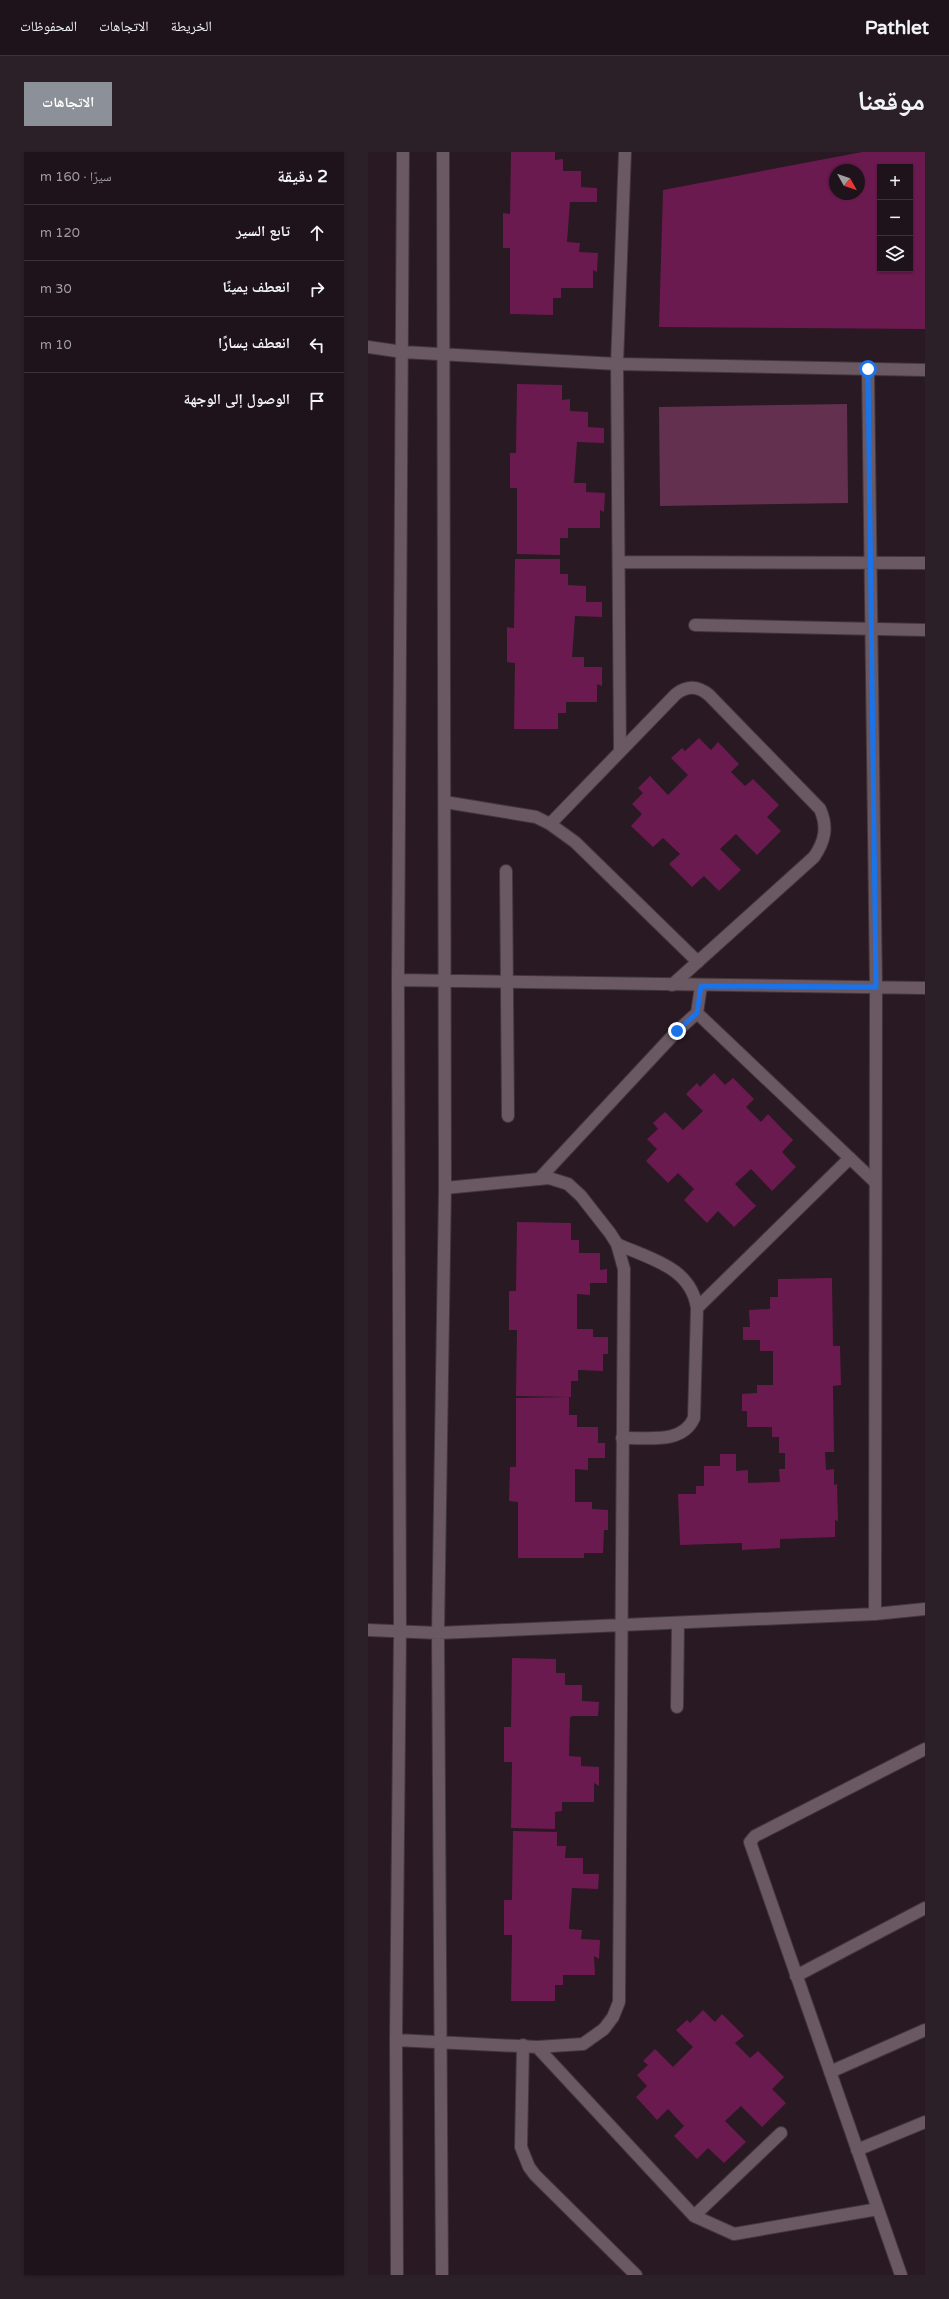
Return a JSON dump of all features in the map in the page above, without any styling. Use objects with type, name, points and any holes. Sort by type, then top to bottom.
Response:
[{"type":"street","points":[[397,2275],[396,2040],[400,1631],[398,980],[403,352],[403,152]]},
{"type":"street","points":[[442,2275],[439,2040],[438,1633],[445,1188],[445,354],[443,152]]},
{"type":"street","points":[[620,751],[617,364],[625,152]]},
{"type":"street","points":[[368,347],[403,352],[617,364],[925,370]]},
{"type":"street","points":[[868,369],[876,987],[875,1614]]},
{"type":"street","points":[[618,562],[925,563]]},
{"type":"street","points":[[695,625],[925,630]]},
{"type":"street","points":[[550,824],[676,694],[684,688],[693,687],[702,690],[820,809],[825,820],[825,832],[822,846],[814,857],[672,986]]},
{"type":"street","points":[[445,802],[536,817],[550,824],[575,842],[698,962]]},
{"type":"street","points":[[506,871],[508,1116]]},
{"type":"street","points":[[398,980],[672,986],[925,988]]},
{"type":"street","points":[[539,1179],[677,1031],[697,1013],[701,986]]},
{"type":"street","points":[[697,1013],[875,1182]]},
{"type":"street","points":[[697,1308],[850,1158]]},
{"type":"street","points":[[396,2040],[439,2040],[537,2047],[583,2044],[604,2028],[613,2017],[619,2002],[620,1625],[624,1269],[617,1244],[610,1233],[575,1190],[558,1180],[549,1178],[445,1188]]},
{"type":"street","points":[[617,1244],[671,1269],[682,1276],[693,1291],[697,1308],[694,1418],[690,1426],[684,1432],[672,1437],[622,1438]]},
{"type":"street","points":[[368,1630],[438,1633],[875,1614],[925,1608]]},
{"type":"street","points":[[677,1707],[678,1623]]},
{"type":"street","points":[[901,2275],[750,1842],[755,1836],[925,1749]]},
{"type":"street","points":[[796,1976],[925,1908]]},
{"type":"street","points":[[830,2072],[925,2030]]},
{"type":"street","points":[[523,2045],[520,2136],[524,2157],[535,2175],[636,2275]]},
{"type":"street","points":[[537,2047],[694,2216],[734,2234],[878,2208]]},
{"type":"street","points":[[857,2150],[925,2122]]},
{"type":"street","points":[[694,2216],[781,2133]]},
{"type":"shaded area","points":[[847,404],[848,503],[660,506],[659,407]]},
{"type":"building","points":[[511,152],[555,152],[555,160],[563,159],[563,171],[581,171],[581,187],[597,188],[597,202],[570,202],[567,242],[580,243],[579,252],[598,253],[597,272],[593,270],[593,288],[561,288],[561,298],[553,298],[553,315],[510,314],[510,248],[503,248],[503,213],[510,214]]},
{"type":"building","points":[[862,152],[925,152],[925,329],[659,327],[663,190]]},
{"type":"building","points":[[517,384],[562,385],[562,400],[570,399],[570,411],[588,412],[588,427],[604,428],[604,443],[577,442],[574,483],[586,483],[586,492],[605,493],[604,512],[600,510],[600,528],[568,528],[568,538],[560,538],[560,555],[517,554],[517,488],[510,488],[510,453],[516,453]]},
{"type":"building","points":[[515,559],[560,559],[560,574],[568,574],[568,585],[586,586],[586,602],[602,602],[602,617],[575,616],[572,657],[584,657],[584,667],[602,667],[602,686],[597,684],[597,702],[566,702],[566,713],[558,713],[558,729],[514,729],[515,663],[507,662],[507,627],[514,628]]},
{"type":"building","points":[[699,738],[711,750],[718,742],[739,764],[731,772],[745,786],[753,779],[779,805],[767,817],[781,831],[757,855],[736,834],[720,849],[741,870],[719,891],[704,876],[692,887],[669,864],[680,854],[663,838],[653,847],[631,826],[642,814],[632,804],[643,793],[638,788],[650,776],[668,795],[688,775],[671,758],[682,748],[685,751]]},
{"type":"building","points":[[714,1073],[725,1085],[733,1078],[754,1099],[746,1107],[761,1122],[768,1114],[793,1140],[782,1152],[796,1167],[772,1191],[751,1169],[735,1184],[756,1206],[734,1227],[718,1211],[707,1223],[684,1200],[694,1189],[678,1173],[668,1183],[646,1161],[657,1149],[647,1139],[658,1129],[653,1123],[665,1112],[683,1130],[703,1111],[686,1094],[697,1083],[700,1087]]},
{"type":"building","points":[[517,1222],[571,1223],[571,1240],[579,1240],[579,1253],[600,1253],[600,1270],[607,1269],[607,1283],[590,1283],[590,1295],[577,1294],[577,1329],[593,1329],[593,1337],[608,1337],[608,1354],[603,1354],[603,1371],[578,1370],[578,1381],[571,1381],[571,1397],[516,1396],[517,1330],[509,1330],[509,1291],[516,1291]]},
{"type":"building","points":[[832,1278],[833,1346],[840,1346],[841,1385],[833,1386],[834,1452],[825,1452],[826,1470],[834,1469],[834,1485],[837,1484],[838,1521],[835,1520],[835,1537],[780,1539],[780,1548],[742,1550],[742,1543],[680,1545],[678,1494],[696,1494],[696,1486],[704,1486],[704,1466],[720,1466],[720,1454],[736,1454],[736,1471],[748,1470],[748,1483],[780,1482],[779,1469],[785,1469],[785,1453],[779,1453],[779,1437],[772,1437],[772,1427],[747,1427],[747,1411],[742,1411],[742,1394],[757,1393],[757,1385],[773,1385],[773,1351],[760,1351],[760,1340],[743,1340],[743,1327],[750,1327],[749,1310],[770,1309],[770,1297],[778,1297],[778,1279]]},
{"type":"building","points":[[569,1397],[569,1415],[577,1415],[577,1427],[598,1427],[598,1443],[605,1443],[605,1458],[588,1458],[588,1470],[575,1469],[575,1502],[592,1502],[592,1509],[608,1510],[608,1530],[604,1530],[603,1553],[584,1553],[584,1558],[518,1558],[518,1502],[509,1501],[510,1467],[516,1467],[516,1398]]},
{"type":"building","points":[[512,1658],[556,1659],[556,1673],[565,1673],[565,1685],[582,1685],[582,1701],[599,1702],[598,1716],[572,1716],[570,1718],[569,1756],[581,1757],[581,1766],[599,1767],[599,1786],[594,1783],[594,1802],[562,1802],[562,1811],[555,1812],[555,1829],[511,1828],[512,1762],[504,1762],[504,1727],[511,1727]]},
{"type":"building","points":[[513,1831],[557,1832],[557,1846],[566,1846],[565,1858],[583,1858],[583,1874],[599,1874],[598,1889],[572,1888],[569,1929],[582,1930],[581,1939],[600,1940],[599,1959],[594,1956],[595,1975],[563,1975],[563,1985],[555,1985],[555,2001],[511,2001],[512,1935],[504,1935],[504,1900],[512,1900]]},
{"type":"building","points":[[703,2010],[715,2022],[722,2014],[744,2036],[735,2043],[750,2058],[758,2051],[784,2077],[772,2089],[786,2103],[762,2127],[741,2106],[725,2121],[746,2142],[724,2163],[708,2148],[697,2159],[674,2136],[684,2126],[668,2109],[657,2120],[636,2097],[647,2086],[637,2075],[648,2065],[643,2061],[655,2049],[673,2067],[693,2047],[676,2030],[687,2020],[690,2023]]},
{"type":"route","points":[[677,1031],[697,1013],[701,986],[876,987],[868,369]]}]
